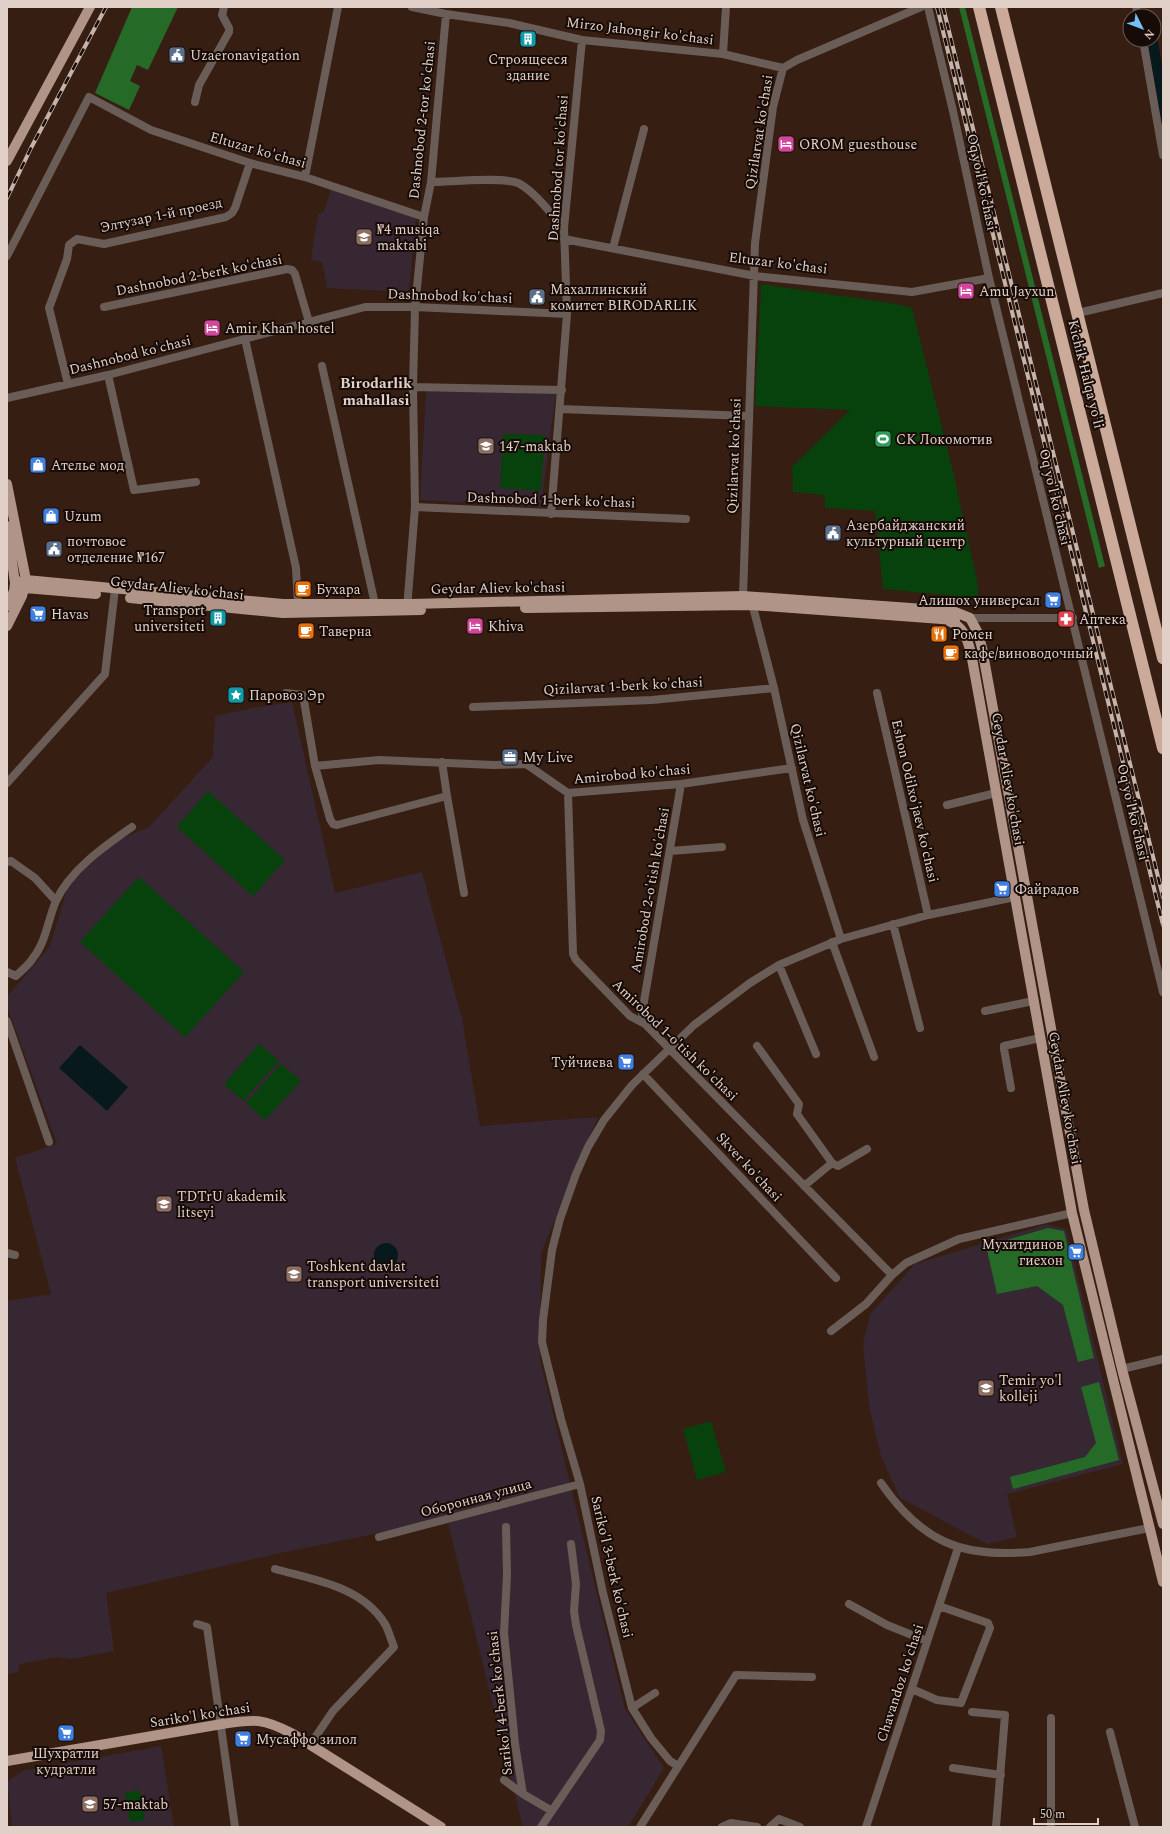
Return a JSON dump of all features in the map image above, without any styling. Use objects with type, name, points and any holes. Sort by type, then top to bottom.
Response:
[{"type":"highway","name":"Kichik Halqa yo'li","points":[[980,7],[1163,748]]},
{"type":"highway","name":"Kichik Halqa yo'li","points":[[1001,7],[1078,313],[1159,622],[1163,658]]},
{"type":"highway","points":[[1134,629],[1159,622]]},
{"type":"main road","points":[[7,161],[9,149],[83,7]]},
{"type":"main road","points":[[9,149],[90,7]]},
{"type":"main road","points":[[7,484],[26,584],[7,626]]},
{"type":"main road","points":[[7,526],[15,583],[14,591],[7,606]]},
{"type":"main road","points":[[15,583],[26,584]]},
{"type":"main road","name":"Geydar Aliev ko'chasi","points":[[26,584],[283,609],[751,604],[950,621],[970,618]]},
{"type":"main road","name":"Geydar Aliev ko'chasi","points":[[283,609],[298,604],[375,604],[407,607],[743,596],[938,610],[954,612],[970,618],[978,633],[982,648],[1084,1210],[1122,1369],[1163,1524]]},
{"type":"main road","name":"Geydar Aliev ko'chasi","points":[[950,621],[962,628],[968,643],[1072,1213],[1163,1582]]},
{"type":"main road","points":[[985,731],[996,729]]},
{"type":"main road","points":[[1015,897],[1026,895]]},
{"type":"main road","points":[[1072,1213],[1084,1210]]},
{"type":"main road","points":[[1112,1372],[1122,1369]]},
{"type":"main road","points":[[1149,1528],[1163,1524]]},
{"type":"main road","name":"Sariko'l ko'chasi","points":[[7,1761],[222,1724],[249,1720],[263,1721],[285,1730],[441,1827]]},
{"type":"street","points":[[195,102],[199,85],[229,32],[229,28],[222,15],[224,7]]},
{"type":"street","points":[[305,177],[338,7]]},
{"type":"street","name":"Mirzo Jahongir ko'chasi","points":[[412,7],[446,14],[509,23],[582,40],[723,54]]},
{"type":"street","points":[[723,54],[726,7]]},
{"type":"street","points":[[783,68],[804,57],[921,7]]},
{"type":"street","name":"Oq yo'l ko'chasi","points":[[928,7],[953,111],[989,278],[1064,592],[1073,618],[1163,992]]},
{"type":"street","name":"Dashnobod 2-tor ko'chasi","points":[[407,607],[415,507],[413,387],[415,306],[424,217],[431,182],[446,14]]},
{"type":"street","name":"Dashnobod tor ko'chasi","points":[[552,514],[567,314],[564,228],[582,40]]},
{"type":"street","points":[[1144,48],[1163,156]]},
{"type":"street","name":"Qizilarvat ko'chasi","points":[[723,54],[783,68],[773,107],[755,243],[743,596],[751,604],[774,688],[807,833],[841,939]]},
{"type":"street","name":"Eltuzar ko'chasi","points":[[7,256],[89,97],[150,130],[250,163],[305,177],[424,217]]},
{"type":"street","points":[[613,248],[644,129]]},
{"type":"street","name":"Элтузар 1-й проезд","points":[[68,384],[49,308],[67,258],[69,245],[77,239],[104,244],[226,217],[232,213],[235,208],[250,163]]},
{"type":"street","points":[[431,182],[506,180],[519,183],[529,190],[564,228]]},
{"type":"street","name":"Eltuzar ko'chasi","points":[[564,239],[755,276],[912,292],[989,278]]},
{"type":"street","name":"Dashnobod 2-berk ko'chasi","points":[[104,307],[287,269],[292,270],[295,274],[308,322]]},
{"type":"street","points":[[1078,313],[1163,293]]},
{"type":"street","name":"Dashnobod ko'chasi","points":[[7,398],[108,375],[365,307],[415,306],[567,314]]},
{"type":"street","points":[[245,339],[296,568],[298,604]]},
{"type":"street","points":[[322,366],[375,604]]},
{"type":"street","points":[[108,375],[134,490],[196,482]]},
{"type":"street","points":[[413,387],[562,390]]},
{"type":"street","points":[[560,409],[748,416]]},
{"type":"street","name":"Dashnobod 1-berk ko'chasi","points":[[415,507],[686,519]]},
{"type":"street","points":[[7,783],[104,674],[114,593]]},
{"type":"street","name":"Geydar Aliev ko'chasi","points":[[970,618],[1073,618]]},
{"type":"street","name":"Qizilarvat 1-berk ko'chasi","points":[[473,707],[652,700],[774,688]]},
{"type":"street","points":[[286,693],[303,695],[315,766],[330,819],[333,824],[337,825],[447,796]]},
{"type":"street","name":"Eshon Odilxo'jaev ko'chasi","points":[[877,693],[928,915]]},
{"type":"street","name":"Amirobod ko'chasi","points":[[315,766],[379,760],[494,765],[526,764],[568,793],[681,784],[792,768]]},
{"type":"street","points":[[442,762],[464,893]]},
{"type":"street","name":"Amirobod 2-o'tish ko'chasi","points":[[645,1024],[642,1013],[681,784]]},
{"type":"street","name":"Amirobod 1-o'tish ko'chasi","points":[[568,793],[574,958],[630,1016],[645,1024],[892,1275]]},
{"type":"street","points":[[947,805],[996,793]]},
{"type":"street","points":[[7,972],[16,976],[34,958],[48,928],[56,901],[67,884],[97,852],[132,827]]},
{"type":"street","points":[[670,851],[722,847]]},
{"type":"street","points":[[7,862],[11,861],[35,878],[56,901]]},
{"type":"street","name":"Sariko'l 3-berk ko'chasi","points":[[678,1766],[670,1761],[651,1738],[632,1708],[603,1593],[580,1484],[542,1342],[542,1320],[552,1250],[563,1209],[582,1160],[596,1134],[613,1108],[643,1074],[720,1003],[779,965],[832,942],[893,924],[928,915],[1015,897]]},
{"type":"street","points":[[893,924],[920,1028]]},
{"type":"street","points":[[832,942],[874,1057]]},
{"type":"street","points":[[779,965],[816,1054]]},
{"type":"street","points":[[985,1011],[1033,1001]]},
{"type":"street","points":[[7,1022],[49,1142]]},
{"type":"street","points":[[1011,1088],[1004,1046],[1040,1038]]},
{"type":"street","points":[[757,1046],[799,1104],[797,1114],[832,1163],[838,1166],[867,1149]]},
{"type":"street","name":"Skver ko'chasi","points":[[643,1074],[836,1278]]},
{"type":"street","points":[[804,1186],[832,1163]]},
{"type":"street","points":[[831,1331],[866,1304],[892,1275],[906,1263],[958,1239],[1072,1213]]},
{"type":"street","points":[[1122,1369],[1163,1359]]},
{"type":"street","points":[[881,1483],[893,1500],[918,1526],[944,1542],[958,1548],[990,1553],[1030,1552],[1149,1528]]},
{"type":"street","name":"Оборонная улица","points":[[379,1538],[580,1484]]},
{"type":"street","name":"Sariko'l 4-berk ko'chasi","points":[[506,1527],[507,1575],[504,1634],[515,1744],[523,1794],[552,1811]]},
{"type":"street","points":[[541,1827],[600,1740],[601,1730],[576,1625],[574,1611],[576,1584],[571,1544]]},
{"type":"street","name":"Chavandoz ko'chasi","points":[[866,1827],[958,1548]]},
{"type":"street","points":[[275,1569],[338,1586],[350,1592],[365,1602],[384,1623],[394,1647],[334,1711],[310,1745]]},
{"type":"street","points":[[849,1604],[887,1625],[927,1641]]},
{"type":"street","points":[[912,1689],[937,1700],[961,1703],[990,1628],[988,1623],[939,1606]]},
{"type":"street","points":[[197,1624],[207,1627],[222,1724],[235,1827]]},
{"type":"street","points":[[640,1827],[736,1675],[812,1677]]},
{"type":"street","points":[[632,1708],[655,1693]]},
{"type":"street","points":[[972,1712],[1005,1715],[996,1827]]},
{"type":"street","points":[[1051,1718],[1051,1827]]},
{"type":"street","points":[[1110,1732],[1135,1827]]},
{"type":"street","points":[[953,1768],[1001,1775]]},
{"type":"street","points":[[504,1780],[523,1794]]},
{"type":"street","points":[[770,1827],[779,1820],[800,1827]]},
{"type":"street","points":[[722,1827],[731,1823],[757,1827]]},
{"type":"shaded area","points":[[1148,48],[1159,48],[1163,71],[1163,131]]},
{"type":"shaded area","name":"№4 musiqa maktabi","points":[[332,185],[416,214],[409,292],[327,288],[322,262],[311,260],[318,214],[324,212]]},
{"type":"shaded area","name":"147-maktab","points":[[426,391],[556,392],[541,507],[420,500]]},
{"type":"shaded area","name":"Toshkent davlat transport universiteti","points":[[292,702],[335,893],[422,872],[462,1019],[480,1126],[598,1117],[541,1253],[540,1360],[625,1709],[664,1768],[628,1827],[523,1827],[447,1519],[271,1555],[106,1593],[114,1651],[72,1659],[57,1657],[20,1664],[18,1672],[7,1674],[7,1301],[51,1294],[15,1158],[57,1144],[7,1006],[7,997],[50,946],[68,886],[115,841],[149,827],[213,757],[215,716]]},
{"type":"shaded area","points":[[80,1045],[128,1087],[107,1111],[59,1068]]},
{"type":"shaded area","name":"Temir yo'l kolleji","points":[[1047,1224],[1066,1229],[1123,1464],[1007,1494],[1017,1537],[987,1544],[900,1498],[881,1456],[869,1407],[863,1344],[870,1314],[915,1264]]},
{"type":"shaded area","points":[[386,1243],[395,1246],[398,1255],[395,1264],[386,1267],[377,1264],[374,1255],[377,1246]]},
{"type":"shaded area","name":"57-maktab","points":[[161,1746],[174,1827],[12,1827],[7,1782],[22,1771]]},
{"type":"green space","points":[[132,7],[178,7],[148,70],[137,65],[130,81],[140,86],[129,110],[95,93]]},
{"type":"green space","points":[[959,7],[965,7],[1105,566],[1099,568]]},
{"type":"green space","name":"СК Локомотив","points":[[761,284],[897,304],[912,308],[953,471],[978,585],[978,598],[883,589],[875,511],[825,508],[824,495],[793,492],[792,467],[850,410],[755,406]]},
{"type":"green space","points":[[503,434],[545,435],[541,491],[500,488]]},
{"type":"green space","points":[[208,791],[285,860],[253,896],[177,827]]},
{"type":"green space","points":[[139,877],[244,972],[185,1037],[80,942]]},
{"type":"green space","points":[[259,1044],[279,1061],[243,1101],[224,1084]]},
{"type":"green space","points":[[281,1064],[301,1081],[265,1120],[246,1103]]},
{"type":"green space","points":[[1048,1228],[1064,1231],[1094,1358],[1078,1362],[1063,1305],[1037,1286],[997,1294],[986,1246]]},
{"type":"green space","points":[[1099,1382],[1119,1460],[1013,1489],[1010,1477],[1085,1457],[1096,1443],[1081,1387]]},
{"type":"green space","points":[[711,1421],[726,1472],[697,1480],[683,1429]]},
{"type":"green space","points":[[140,1790],[145,1820],[130,1822],[125,1793]]},
{"type":"railway","points":[[7,198],[31,148],[106,7]]},
{"type":"railway","points":[[937,7],[1163,925]]},
{"type":"railway","points":[[943,7],[1163,897]]},
{"type":"place","name":"Строящееся здание","points":[[528,39]]},
{"type":"place","name":"Uzaeronavigation","points":[[177,55]]},
{"type":"place","name":"OROM guesthouse","points":[[786,144]]},
{"type":"place","name":"№4 musiqa maktabi","points":[[364,237]]},
{"type":"place","name":"Amu Jayxun","points":[[966,291]]},
{"type":"place","name":"Махаллинский комитет BIRODARLIK","points":[[537,297]]},
{"type":"place","name":"Amir Khan hostel","points":[[212,328]]},
{"type":"place","name":"СК Локомотив","points":[[883,439]]},
{"type":"place","name":"147-maktab","points":[[486,446]]},
{"type":"place","name":"Ателье мод","points":[[38,465]]},
{"type":"place","name":"Uzum","points":[[51,516]]},
{"type":"place","name":"Азербайджанский культурный центр","points":[[833,533]]},
{"type":"place","name":"почтовое отделение №167","points":[[54,549]]},
{"type":"place","name":"Бухара","points":[[303,589]]},
{"type":"place","name":"Алишох универсал","points":[[1053,600]]},
{"type":"place","name":"Havas","points":[[38,614]]},
{"type":"place","name":"Transport universiteti","points":[[218,618]]},
{"type":"place","name":"Аптека","points":[[1066,619]]},
{"type":"place","name":"Khiva","points":[[475,626]]},
{"type":"place","name":"Таверна","points":[[306,631]]},
{"type":"place","name":"Ромен","points":[[939,634]]},
{"type":"place","name":"кафе/виноводочный","points":[[951,653]]},
{"type":"place","name":"Паровоз Эр","points":[[236,695]]},
{"type":"place","name":"My Live","points":[[510,757]]},
{"type":"place","name":"Файрадов","points":[[1002,889]]},
{"type":"place","name":"Туйчиева","points":[[626,1062]]},
{"type":"place","name":"TDTrU akademik litseyi","points":[[164,1204]]},
{"type":"place","name":"Мухитдинов гиехон","points":[[1076,1252]]},
{"type":"place","name":"Toshkent davlat transport universiteti","points":[[294,1274]]},
{"type":"place","name":"Temir yo'l kolleji","points":[[986,1388]]},
{"type":"place","name":"Шухратли кудратли","points":[[66,1733]]},
{"type":"place","name":"Мусаффо зилол","points":[[243,1739]]},
{"type":"place","name":"57-maktab","points":[[90,1804]]},
{"type":"district","name":"Birodarlik mahallasi","points":[[376,392]]}]
